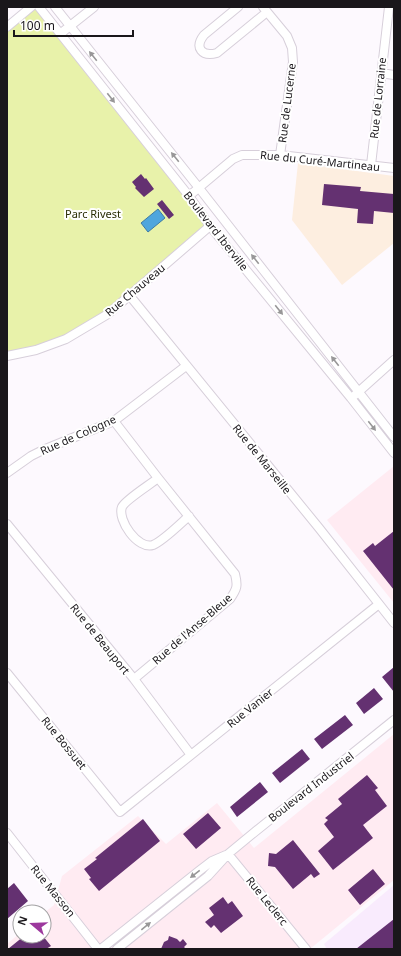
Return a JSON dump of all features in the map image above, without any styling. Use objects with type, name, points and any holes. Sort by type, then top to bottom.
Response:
[{"type":"street","points":[[7,27],[31,7]]},
{"type":"street","name":"Boulevard Iberville","points":[[39,7],[189,196],[210,226],[351,398],[394,453]]},
{"type":"street","name":"Boulevard Iberville","points":[[54,7],[199,188],[394,437]]},
{"type":"street","points":[[60,34],[94,7]]},
{"type":"street","name":"Rue de Lucerne","points":[[238,7],[204,35],[200,39],[199,46],[201,51],[206,54],[217,53],[265,10],[287,36],[292,48],[293,62],[280,155]]},
{"type":"street","name":"Rue de Lorraine","points":[[370,165],[388,7]]},
{"type":"street","points":[[381,73],[394,75]]},
{"type":"street","name":"Rue du Curé-Martineau","points":[[189,196],[233,160],[242,155],[280,155],[394,168]]},
{"type":"street","name":"Rue Chauveau","points":[[7,356],[36,350],[66,339],[108,314],[210,226]]},
{"type":"street","name":"Rue de Marseille","points":[[130,296],[319,528],[394,623]]},
{"type":"street","points":[[351,398],[394,360]]},
{"type":"street","name":"Rue de Cologne","points":[[7,473],[31,456],[43,450],[114,421],[186,366]]},
{"type":"street","name":"Rue de l'Anse-Bleue","points":[[114,421],[235,574],[237,582],[236,591],[230,599],[134,679]]},
{"type":"street","points":[[158,478],[123,506],[121,514],[124,525],[137,541],[152,545],[189,516]]},
{"type":"street","name":"Rue de Beauport","points":[[7,524],[134,679],[191,755]]},
{"type":"street","name":"Rue Vanier","points":[[120,812],[379,604]]},
{"type":"street","name":"Rue Bossuet","points":[[7,673],[120,812]]},
{"type":"street","name":"Boulevard Industriel","points":[[117,949],[208,876],[228,854],[394,720]]},
{"type":"street","name":"Rue Masson","points":[[7,834],[100,949]]},
{"type":"street","name":"Boulevard Industriel","points":[[100,949],[199,871],[228,854]]},
{"type":"street","name":"Rue Leclerc","points":[[228,854],[306,949]]},
{"type":"shaded area","points":[[298,163],[394,176],[394,243],[342,285],[292,220]]},
{"type":"shaded area","points":[[394,466],[394,603],[327,520]]},
{"type":"shaded area","points":[[394,734],[394,880],[310,949],[7,949],[7,944],[12,940],[12,944],[52,944],[52,907],[54,905],[62,876],[138,816],[166,844],[217,803],[254,848]]},
{"type":"shaded area","points":[[394,885],[394,949],[327,949],[324,944]]},
{"type":"green space","name":"Parc Rivest","points":[[31,7],[39,7],[210,226],[108,314],[66,339],[7,357],[7,27]]},
{"type":"water","points":[[158,209],[165,218],[148,232],[141,223]]},
{"type":"building","points":[[141,174],[154,189],[144,197],[135,188],[136,187],[132,182]]},
{"type":"building","points":[[324,184],[361,187],[360,191],[394,194],[394,213],[374,211],[373,224],[357,223],[358,209],[322,205]]},
{"type":"building","points":[[162,200],[174,215],[169,219],[157,204]]},
{"type":"building","points":[[394,531],[394,590],[363,551],[373,543],[375,546]]},
{"type":"building","points":[[394,667],[394,692],[382,677]]},
{"type":"building","points":[[374,688],[383,699],[364,714],[356,703]]},
{"type":"building","points":[[345,715],[353,725],[322,749],[314,739]]},
{"type":"building","points":[[302,749],[310,759],[280,783],[272,773]]},
{"type":"building","points":[[367,775],[378,788],[375,790],[387,806],[363,825],[373,838],[333,870],[318,851],[334,837],[324,824],[328,820],[325,818],[342,804],[338,799]]},
{"type":"building","points":[[260,782],[268,792],[237,817],[230,807]]},
{"type":"building","points":[[208,813],[221,828],[196,849],[183,834]]},
{"type":"building","points":[[143,819],[160,841],[99,891],[89,879],[91,878],[84,869],[97,859],[95,858]]},
{"type":"building","points":[[293,840],[320,874],[314,878],[311,874],[293,889],[275,867],[268,866],[269,853],[276,854]]},
{"type":"building","points":[[373,869],[385,884],[360,905],[348,890]]},
{"type":"building","points":[[14,883],[28,901],[24,904],[12,904],[12,915],[7,919],[7,889]]},
{"type":"building","points":[[223,897],[228,904],[232,901],[243,916],[221,933],[214,925],[211,928],[205,922],[214,915],[209,908]]},
{"type":"building","points":[[394,919],[394,949],[356,949]]},
{"type":"building","points":[[169,936],[180,942],[183,939],[187,944],[184,947],[186,949],[161,949],[164,942],[168,940]]},
{"type":"building","points":[[14,944],[49,944],[51,946],[46,949],[8,949]]}]
